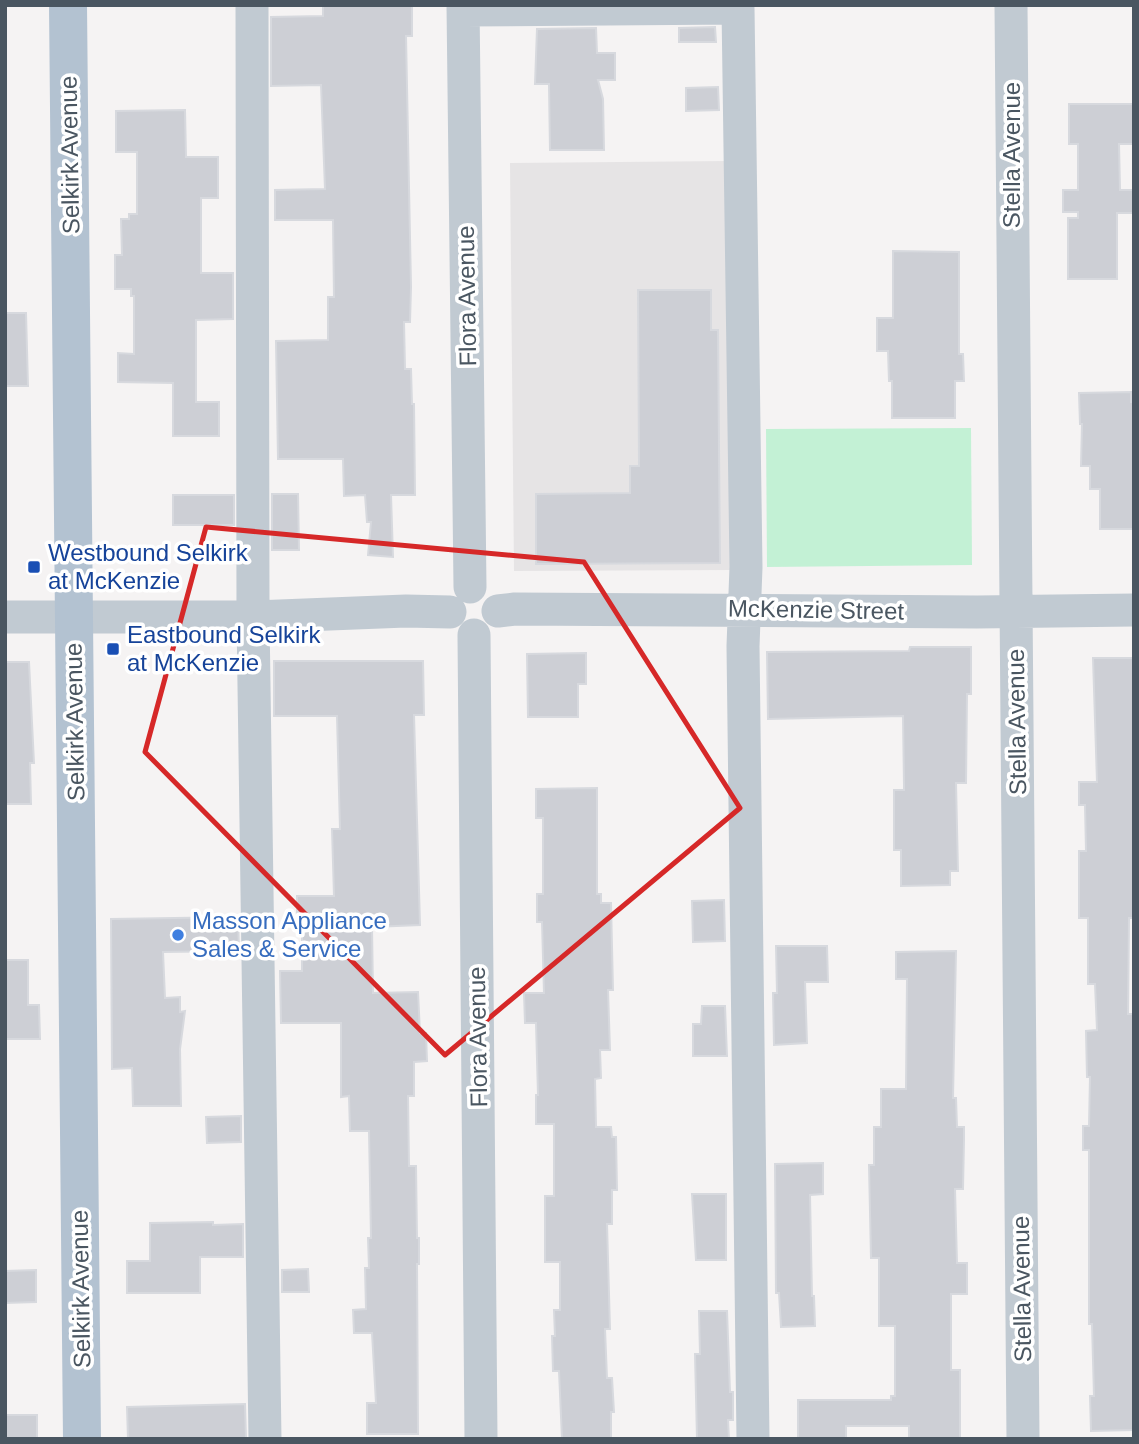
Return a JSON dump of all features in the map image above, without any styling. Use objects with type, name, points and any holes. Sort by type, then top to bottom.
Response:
[{"type":"main road","name":"Selkirk Avenue","points":[[68,5],[82,1439]]},
{"type":"street","points":[[252,5],[253,617],[265,1439]]},
{"type":"street","name":"Stella Avenue","points":[[1011,5],[1023,1439]]},
{"type":"street","points":[[463,8],[738,8],[753,1439]]},
{"type":"street","name":"Flora Avenue","points":[[463,8],[470,587]]},
{"type":"street","points":[[470,587],[488,592],[494,598],[498,611],[491,627],[474,635],[458,629],[450,612],[454,596],[470,587]]},
{"type":"street","name":"McKenzie Street","points":[[498,611],[1134,610]]},
{"type":"street","points":[[5,617],[253,617],[406,611],[450,612]]},
{"type":"street","name":"Flora Avenue","points":[[474,635],[481,1439]]},
{"type":"highlighted area","points":[[206,527],[584,562],[740,808],[445,1055],[145,752]]},
{"type":"shaded area","points":[[729,161],[732,570],[514,571],[510,163]]},
{"type":"green space","points":[[971,428],[972,565],[767,567],[766,429]]},
{"type":"building","points":[[323,5],[412,5],[412,36],[406,36],[411,287],[410,322],[404,322],[405,369],[411,369],[414,404],[415,495],[391,495],[393,557],[368,555],[371,522],[367,522],[365,495],[344,496],[343,459],[278,459],[276,341],[328,340],[328,297],[334,297],[333,220],[275,220],[275,190],[325,189],[321,85],[271,86],[271,17],[323,16]]},
{"type":"building","points":[[715,27],[716,42],[679,42],[679,28]]},
{"type":"building","points":[[596,28],[597,53],[615,53],[615,80],[598,80],[603,99],[604,150],[550,150],[549,84],[535,84],[537,29]]},
{"type":"building","points":[[718,87],[719,110],[686,111],[686,88]]},
{"type":"building","points":[[1069,104],[1134,104],[1134,144],[1119,144],[1120,190],[1134,190],[1134,213],[1117,213],[1117,279],[1068,279],[1068,218],[1078,218],[1078,212],[1063,212],[1063,190],[1078,190],[1078,144],[1069,144]]},
{"type":"building","points":[[185,110],[186,157],[218,157],[218,198],[201,198],[201,273],[233,273],[233,319],[196,320],[196,402],[219,402],[219,436],[173,436],[173,383],[118,382],[118,353],[134,354],[134,296],[131,296],[131,289],[115,289],[115,255],[122,255],[121,219],[129,219],[129,214],[137,214],[137,152],[116,152],[116,111]]},
{"type":"building","points":[[893,251],[959,252],[959,354],[963,354],[964,381],[955,381],[955,418],[892,418],[892,381],[889,381],[888,351],[877,351],[877,318],[893,318]]},
{"type":"building","points":[[638,290],[711,290],[711,330],[718,330],[720,563],[536,564],[536,494],[630,493],[630,466],[639,466]]},
{"type":"building","points":[[5,313],[26,313],[28,386],[5,386]]},
{"type":"building","points":[[1131,392],[1131,402],[1134,402],[1134,529],[1100,529],[1100,489],[1090,489],[1090,466],[1081,466],[1082,424],[1079,393]]},
{"type":"building","points":[[272,494],[298,494],[299,550],[272,550]]},
{"type":"building","points":[[173,495],[234,495],[234,525],[173,525]]},
{"type":"building","points":[[910,647],[971,647],[971,694],[967,694],[966,783],[956,783],[958,871],[950,871],[950,885],[901,886],[901,850],[894,850],[894,790],[904,790],[903,716],[768,719],[767,652],[909,651]]},
{"type":"building","points":[[586,653],[586,684],[578,684],[578,717],[528,717],[527,654]]},
{"type":"building","points":[[1093,658],[1134,658],[1134,918],[1129,918],[1128,1014],[1134,1014],[1134,1430],[1091,1431],[1090,1396],[1094,1396],[1092,1324],[1089,1324],[1089,1150],[1083,1150],[1083,1126],[1089,1126],[1090,1077],[1087,1077],[1086,1031],[1097,1030],[1095,984],[1088,984],[1088,918],[1079,918],[1079,851],[1086,851],[1085,805],[1079,805],[1079,782],[1097,782]]},
{"type":"building","points":[[274,661],[423,661],[424,715],[414,715],[420,925],[372,927],[373,993],[418,992],[420,1033],[426,1033],[427,1061],[414,1062],[414,1096],[408,1096],[409,1166],[416,1166],[419,1238],[418,1434],[367,1434],[367,1403],[376,1403],[372,1333],[354,1333],[353,1310],[366,1309],[365,1268],[369,1268],[368,1238],[371,1238],[369,1131],[350,1131],[349,1096],[341,1097],[341,1023],[281,1023],[280,971],[302,971],[302,926],[297,926],[297,896],[334,896],[332,829],[340,829],[337,716],[274,716]]},
{"type":"building","points":[[5,662],[29,662],[34,763],[30,763],[31,804],[5,804]]},
{"type":"building","points":[[597,788],[597,894],[601,894],[601,903],[611,903],[613,990],[608,990],[610,1050],[600,1050],[601,1078],[595,1079],[596,1127],[611,1127],[612,1137],[616,1137],[617,1190],[612,1190],[612,1224],[607,1224],[610,1329],[605,1329],[607,1378],[612,1378],[614,1412],[611,1412],[611,1439],[562,1439],[559,1371],[553,1371],[552,1336],[555,1336],[554,1310],[560,1310],[560,1262],[545,1262],[545,1196],[554,1196],[554,1124],[536,1124],[536,1023],[525,1023],[524,993],[544,993],[542,922],[537,922],[537,894],[543,894],[543,818],[536,818],[536,789]]},
{"type":"building","points":[[724,900],[725,941],[693,942],[692,901]]},
{"type":"building","points":[[238,917],[239,951],[163,952],[165,998],[180,997],[180,1012],[185,1011],[180,1049],[181,1106],[133,1106],[132,1068],[112,1069],[111,919]]},
{"type":"building","points":[[776,946],[827,946],[828,982],[805,982],[807,1043],[774,1045]]},
{"type":"building","points":[[956,951],[953,1098],[956,1098],[957,1127],[964,1127],[963,1189],[955,1189],[957,1263],[967,1263],[967,1294],[951,1294],[951,1370],[960,1370],[960,1439],[909,1439],[909,1426],[846,1426],[846,1439],[798,1439],[798,1400],[891,1400],[891,1396],[895,1396],[895,1326],[879,1326],[879,1258],[871,1258],[869,1165],[874,1165],[874,1127],[881,1127],[881,1089],[906,1089],[907,979],[896,979],[896,952]]},
{"type":"building","points":[[5,960],[28,960],[28,1005],[39,1005],[40,1039],[5,1039]]},
{"type":"building","points":[[702,1006],[725,1006],[727,1056],[693,1056],[693,1024],[701,1024]]},
{"type":"building","points":[[241,1116],[241,1142],[207,1143],[206,1117]]},
{"type":"building","points":[[823,1163],[823,1194],[810,1195],[815,1326],[781,1327],[779,1293],[776,1293],[775,1164]]},
{"type":"building","points":[[692,1194],[726,1194],[726,1260],[696,1260]]},
{"type":"building","points":[[213,1222],[213,1225],[243,1224],[243,1257],[200,1257],[200,1293],[127,1293],[127,1261],[150,1261],[150,1223]]},
{"type":"building","points":[[308,1269],[309,1292],[282,1292],[282,1270]]},
{"type":"building","points":[[36,1270],[36,1302],[5,1303],[5,1271]]},
{"type":"building","points":[[699,1311],[727,1311],[730,1392],[733,1392],[733,1420],[728,1420],[729,1439],[697,1439],[695,1354],[700,1354]]},
{"type":"building","points":[[245,1404],[246,1439],[128,1439],[127,1407]]},
{"type":"building","points":[[5,1415],[37,1415],[37,1439],[5,1439]]},
{"type":"place","name":"Westbound Selkirk at McKenzie","points":[[34,567]]},
{"type":"place","name":"Eastbound Selkirk at McKenzie","points":[[113,649]]},
{"type":"place","name":"Masson Appliance Sales & Service","points":[[178,935]]}]
